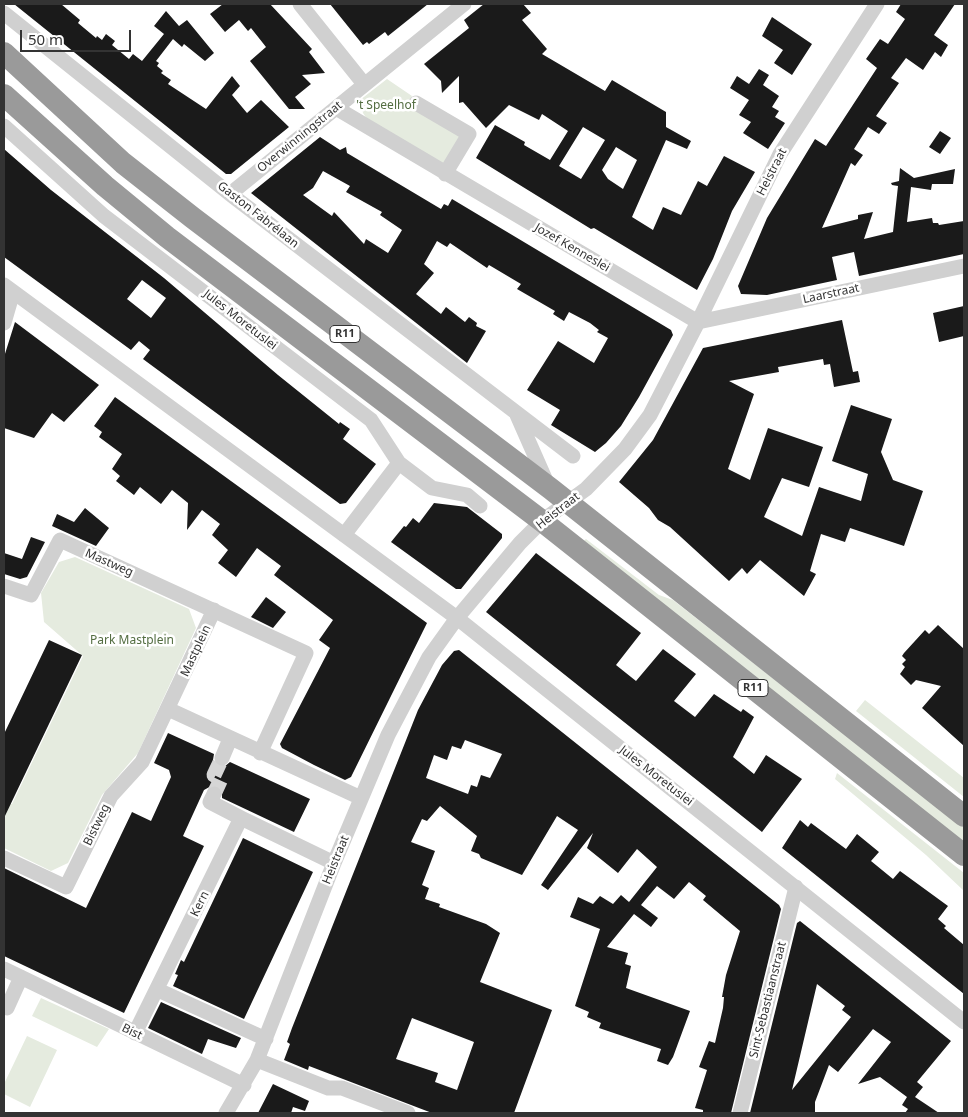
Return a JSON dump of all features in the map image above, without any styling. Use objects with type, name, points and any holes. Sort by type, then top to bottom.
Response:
[{"type":"highway","name":"R11","points":[[4,53],[116,157],[193,218],[551,489],[964,816]]},
{"type":"highway","name":"R11","points":[[4,95],[105,186],[167,237],[542,521],[964,855]]},
{"type":"street","points":[[300,4],[364,84]]},
{"type":"street","name":"Overwinningstraat","points":[[230,194],[464,4]]},
{"type":"street","name":"Heistraat","points":[[257,1060],[361,798],[388,735],[429,657],[456,618],[520,543],[542,521],[568,504],[625,449],[650,415],[698,322],[780,154],[877,4]]},
{"type":"street","name":"Gaston Fabrélaan","points":[[4,13],[230,194],[573,456]]},
{"type":"street","points":[[416,103],[469,134],[445,174]]},
{"type":"street","name":"Jozef Kenneslei","points":[[336,108],[698,322]]},
{"type":"street","name":"Jules Moretuslei","points":[[4,126],[104,216],[371,420],[399,463],[432,488],[467,495],[480,506]]},
{"type":"street","name":"Laarstraat","points":[[698,322],[964,266]]},
{"type":"street","points":[[4,323],[9,288]]},
{"type":"street","name":"Jules Moretuslei","points":[[9,288],[456,618],[964,1022]]},
{"type":"street","name":"Gaston Fabrélaan","points":[[516,413],[551,489]]},
{"type":"street","points":[[344,535],[399,463]]},
{"type":"street","name":"Mastweg","points":[[4,586],[31,595],[60,540],[214,610]]},
{"type":"street","name":"Mastplein","points":[[168,709],[214,610],[306,653],[260,754]]},
{"type":"street","points":[[168,709],[260,754],[361,798]]},
{"type":"street","name":"Bistweg","points":[[4,858],[66,887],[111,796],[142,762],[168,709]]},
{"type":"street","points":[[222,758],[230,739]]},
{"type":"street","points":[[214,794],[210,802],[334,862]]},
{"type":"street","name":"Kern","points":[[135,1033],[158,990],[241,818]]},
{"type":"street","name":"Sint-Sebastiaanstraat","points":[[740,1113],[796,887]]},
{"type":"street","name":"Bist","points":[[4,969],[244,1085]]},
{"type":"street","points":[[5,1008],[21,977]]},
{"type":"street","points":[[158,990],[266,1040]]},
{"type":"street","points":[[226,1113],[257,1060],[328,1088],[342,1088],[408,1113]]},
{"type":"green space","name":"'t Speelhof","points":[[387,79],[412,96],[407,105],[461,137],[443,167],[369,122],[363,113],[360,100]]},
{"type":"green space","points":[[586,539],[659,595],[673,600],[964,828],[964,844],[581,543]]},
{"type":"green space","name":"Park Mastplein","points":[[75,557],[189,609],[196,628],[138,753],[102,795],[68,863],[51,871],[4,848],[4,801],[12,804],[83,656],[44,622],[41,593],[59,562]]},
{"type":"green space","points":[[865,700],[964,778],[964,797],[856,711]]},
{"type":"green space","points":[[837,773],[964,873],[964,891],[926,855],[835,779]]},
{"type":"green space","points":[[41,998],[109,1029],[97,1047],[32,1016]]},
{"type":"green space","points":[[27,1036],[57,1050],[30,1107],[4,1094],[4,1084]]},
{"type":"building","points":[[14,4],[61,4],[80,20],[78,23],[96,38],[97,36],[102,40],[106,34],[115,41],[112,45],[129,59],[133,54],[142,61],[164,34],[154,26],[166,11],[179,26],[187,20],[214,53],[205,61],[184,44],[182,47],[173,39],[156,61],[159,63],[157,66],[163,71],[161,73],[171,80],[168,84],[206,109],[232,76],[240,86],[232,95],[247,113],[261,100],[289,127],[231,174],[226,174]]},
{"type":"building","points":[[223,4],[270,4],[312,49],[309,52],[325,73],[302,75],[311,84],[295,97],[305,109],[289,109],[250,61],[266,47],[251,28],[248,31],[239,20],[225,32],[210,14]]},
{"type":"building","points":[[330,4],[428,4],[388,36],[385,32],[369,44],[367,42],[363,45]]},
{"type":"building","points":[[484,4],[523,4],[531,13],[522,20],[547,49],[542,54],[605,91],[612,80],[666,112],[666,127],[691,141],[687,149],[666,140],[632,217],[653,230],[663,207],[681,215],[698,181],[707,186],[724,156],[755,172],[732,211],[713,259],[697,290],[594,228],[591,229],[476,158],[495,125],[525,142],[524,145],[550,160],[568,131],[542,114],[539,120],[509,105],[486,128],[463,102],[459,103],[459,76],[442,93],[441,81],[424,64],[469,28],[464,20]],"holes":[[[583,127],[605,140],[581,179],[559,166]],[[616,147],[637,160],[623,189],[608,179],[602,170]]]},
{"type":"building","points":[[901,4],[955,4],[934,35],[948,45],[941,57],[935,52],[923,70],[906,58],[891,78],[899,83],[876,116],[887,123],[879,134],[868,127],[854,149],[863,155],[855,166],[851,163],[822,228],[858,219],[858,215],[873,212],[864,239],[893,232],[898,186],[891,183],[899,181],[900,168],[914,178],[955,169],[953,184],[932,184],[931,190],[911,187],[907,222],[932,218],[933,223],[938,223],[939,225],[964,221],[964,254],[859,276],[854,252],[832,257],[837,280],[767,295],[741,294],[738,286],[767,218],[815,139],[826,146],[877,68],[866,59],[880,39],[888,44],[905,19],[896,12]]},
{"type":"building","points":[[772,17],[812,44],[792,75],[774,63],[783,50],[762,36]]},
{"type":"building","points":[[759,69],[769,75],[763,85],[779,96],[772,107],[779,111],[775,117],[785,123],[768,149],[743,133],[751,122],[739,115],[749,100],[730,88],[737,76],[749,84]]},
{"type":"building","points":[[940,131],[951,138],[940,154],[929,147]]},
{"type":"building","points":[[320,137],[340,150],[346,147],[347,153],[441,209],[444,204],[448,206],[452,199],[671,330],[673,335],[621,426],[595,452],[551,425],[560,410],[527,390],[558,341],[594,363],[608,338],[597,332],[599,330],[590,323],[569,312],[564,321],[553,314],[555,311],[517,289],[521,284],[489,265],[487,268],[450,243],[447,247],[437,241],[424,264],[434,273],[416,294],[441,314],[446,307],[465,322],[469,317],[477,323],[476,326],[486,331],[467,363],[251,193]],"holes":[[[323,171],[350,186],[346,192],[382,212],[380,215],[402,230],[388,253],[366,239],[364,244],[334,212],[332,216],[303,195],[313,188]]]},
{"type":"building","points":[[4,149],[51,190],[164,278],[278,375],[339,424],[340,422],[350,429],[343,439],[376,464],[346,503],[340,504],[143,359],[150,350],[139,341],[131,350],[4,257]],"holes":[[[142,280],[166,298],[151,318],[127,299]]]},
{"type":"building","points":[[964,306],[964,336],[939,342],[933,313]]},
{"type":"building","points":[[842,320],[853,372],[858,371],[860,382],[834,387],[830,364],[824,365],[823,359],[778,367],[779,372],[729,381],[754,394],[728,469],[750,480],[768,428],[823,447],[809,487],[782,478],[764,517],[802,536],[819,487],[861,501],[868,474],[832,461],[851,405],[892,419],[881,452],[893,480],[923,491],[904,546],[850,528],[845,542],[821,534],[810,571],[816,574],[804,596],[760,560],[747,574],[742,568],[729,581],[670,527],[658,520],[649,508],[619,482],[653,440],[703,348]]},
{"type":"building","points":[[15,322],[99,385],[64,422],[52,413],[34,438],[4,428],[4,357]]},
{"type":"building","points":[[115,397],[427,623],[351,777],[345,780],[282,748],[280,744],[330,648],[319,640],[333,620],[274,575],[281,566],[257,548],[236,577],[218,563],[228,550],[212,535],[220,524],[202,510],[187,530],[188,503],[172,490],[161,504],[140,487],[134,495],[116,481],[120,476],[112,469],[122,454],[99,437],[102,432],[94,426]]},
{"type":"building","points":[[434,503],[467,507],[502,534],[502,538],[461,589],[456,589],[391,542],[413,518],[419,523]]},
{"type":"building","points":[[85,508],[109,528],[96,546],[52,526],[57,514],[74,522]]},
{"type":"building","points":[[31,537],[45,542],[27,577],[20,579],[4,574],[4,553],[22,559]]},
{"type":"building","points":[[536,553],[641,633],[616,665],[636,681],[663,649],[696,674],[674,701],[695,717],[714,694],[741,712],[743,709],[754,717],[733,757],[754,774],[766,755],[802,779],[762,832],[486,612]]},
{"type":"building","points":[[266,597],[286,612],[273,628],[251,617]]},
{"type":"building","points":[[938,625],[964,649],[964,746],[922,708],[941,686],[916,680],[911,685],[900,674],[905,667],[902,664],[906,660],[902,656],[904,653],[925,630],[929,634]]},
{"type":"building","points":[[49,640],[82,655],[4,818],[4,734]]},
{"type":"building","points":[[459,650],[779,905],[781,909],[731,1113],[703,1113],[703,1110],[695,1108],[707,1070],[699,1067],[709,1041],[715,1043],[723,1008],[724,997],[722,997],[726,975],[740,931],[703,900],[706,896],[689,882],[674,899],[657,886],[641,905],[658,918],[651,927],[634,914],[607,947],[628,953],[625,964],[631,966],[626,988],[690,1011],[673,1057],[668,1065],[657,1061],[661,1049],[599,1028],[601,1023],[587,1017],[589,1012],[575,1006],[600,929],[570,917],[578,897],[593,904],[600,896],[613,904],[621,895],[629,902],[657,867],[637,849],[618,873],[587,848],[593,833],[548,890],[541,885],[578,830],[557,816],[522,875],[481,858],[479,854],[471,851],[477,836],[440,806],[427,821],[422,819],[411,842],[435,851],[422,885],[429,888],[425,899],[440,904],[439,907],[486,924],[500,933],[480,982],[552,1010],[514,1113],[432,1113],[309,1066],[308,1070],[284,1060],[290,1044],[287,1042],[292,1028],[418,710],[442,665],[454,651]],"holes":[[[465,740],[502,754],[490,778],[481,775],[477,787],[471,785],[468,794],[426,778],[434,755],[447,760],[452,746],[461,749]],[[412,1018],[474,1042],[457,1090],[435,1082],[438,1073],[396,1059]]]},
{"type":"building","points":[[168,733],[214,754],[213,760],[218,766],[224,767],[230,762],[310,799],[294,832],[222,798],[222,789],[218,785],[213,785],[204,790],[183,836],[204,846],[124,1013],[4,956],[4,868],[86,908],[132,812],[151,821],[171,777],[169,770],[154,763]]},
{"type":"building","points":[[800,820],[808,827],[811,823],[846,849],[857,834],[879,852],[871,861],[893,879],[900,871],[948,906],[938,919],[946,926],[944,928],[964,945],[964,994],[782,848]]},
{"type":"building","points":[[243,838],[313,872],[244,1019],[173,986],[178,975],[175,974],[181,960],[184,962]]},
{"type":"building","points":[[800,921],[951,1041],[917,1082],[923,1087],[915,1097],[939,1113],[905,1113],[908,1109],[902,1105],[907,1097],[880,1077],[858,1084],[891,1042],[873,1029],[838,1072],[829,1065],[815,1102],[815,1113],[750,1113],[797,923]],"holes":[[[817,984],[845,1006],[842,1010],[851,1017],[792,1090]]]},
{"type":"building","points":[[161,1002],[241,1038],[236,1048],[208,1039],[202,1054],[148,1028]]},
{"type":"building","points":[[273,1084],[309,1101],[305,1111],[293,1107],[291,1113],[258,1113]]},
{"type":"tunnel","points":[[214,794],[221,779],[214,775],[222,758]]}]
